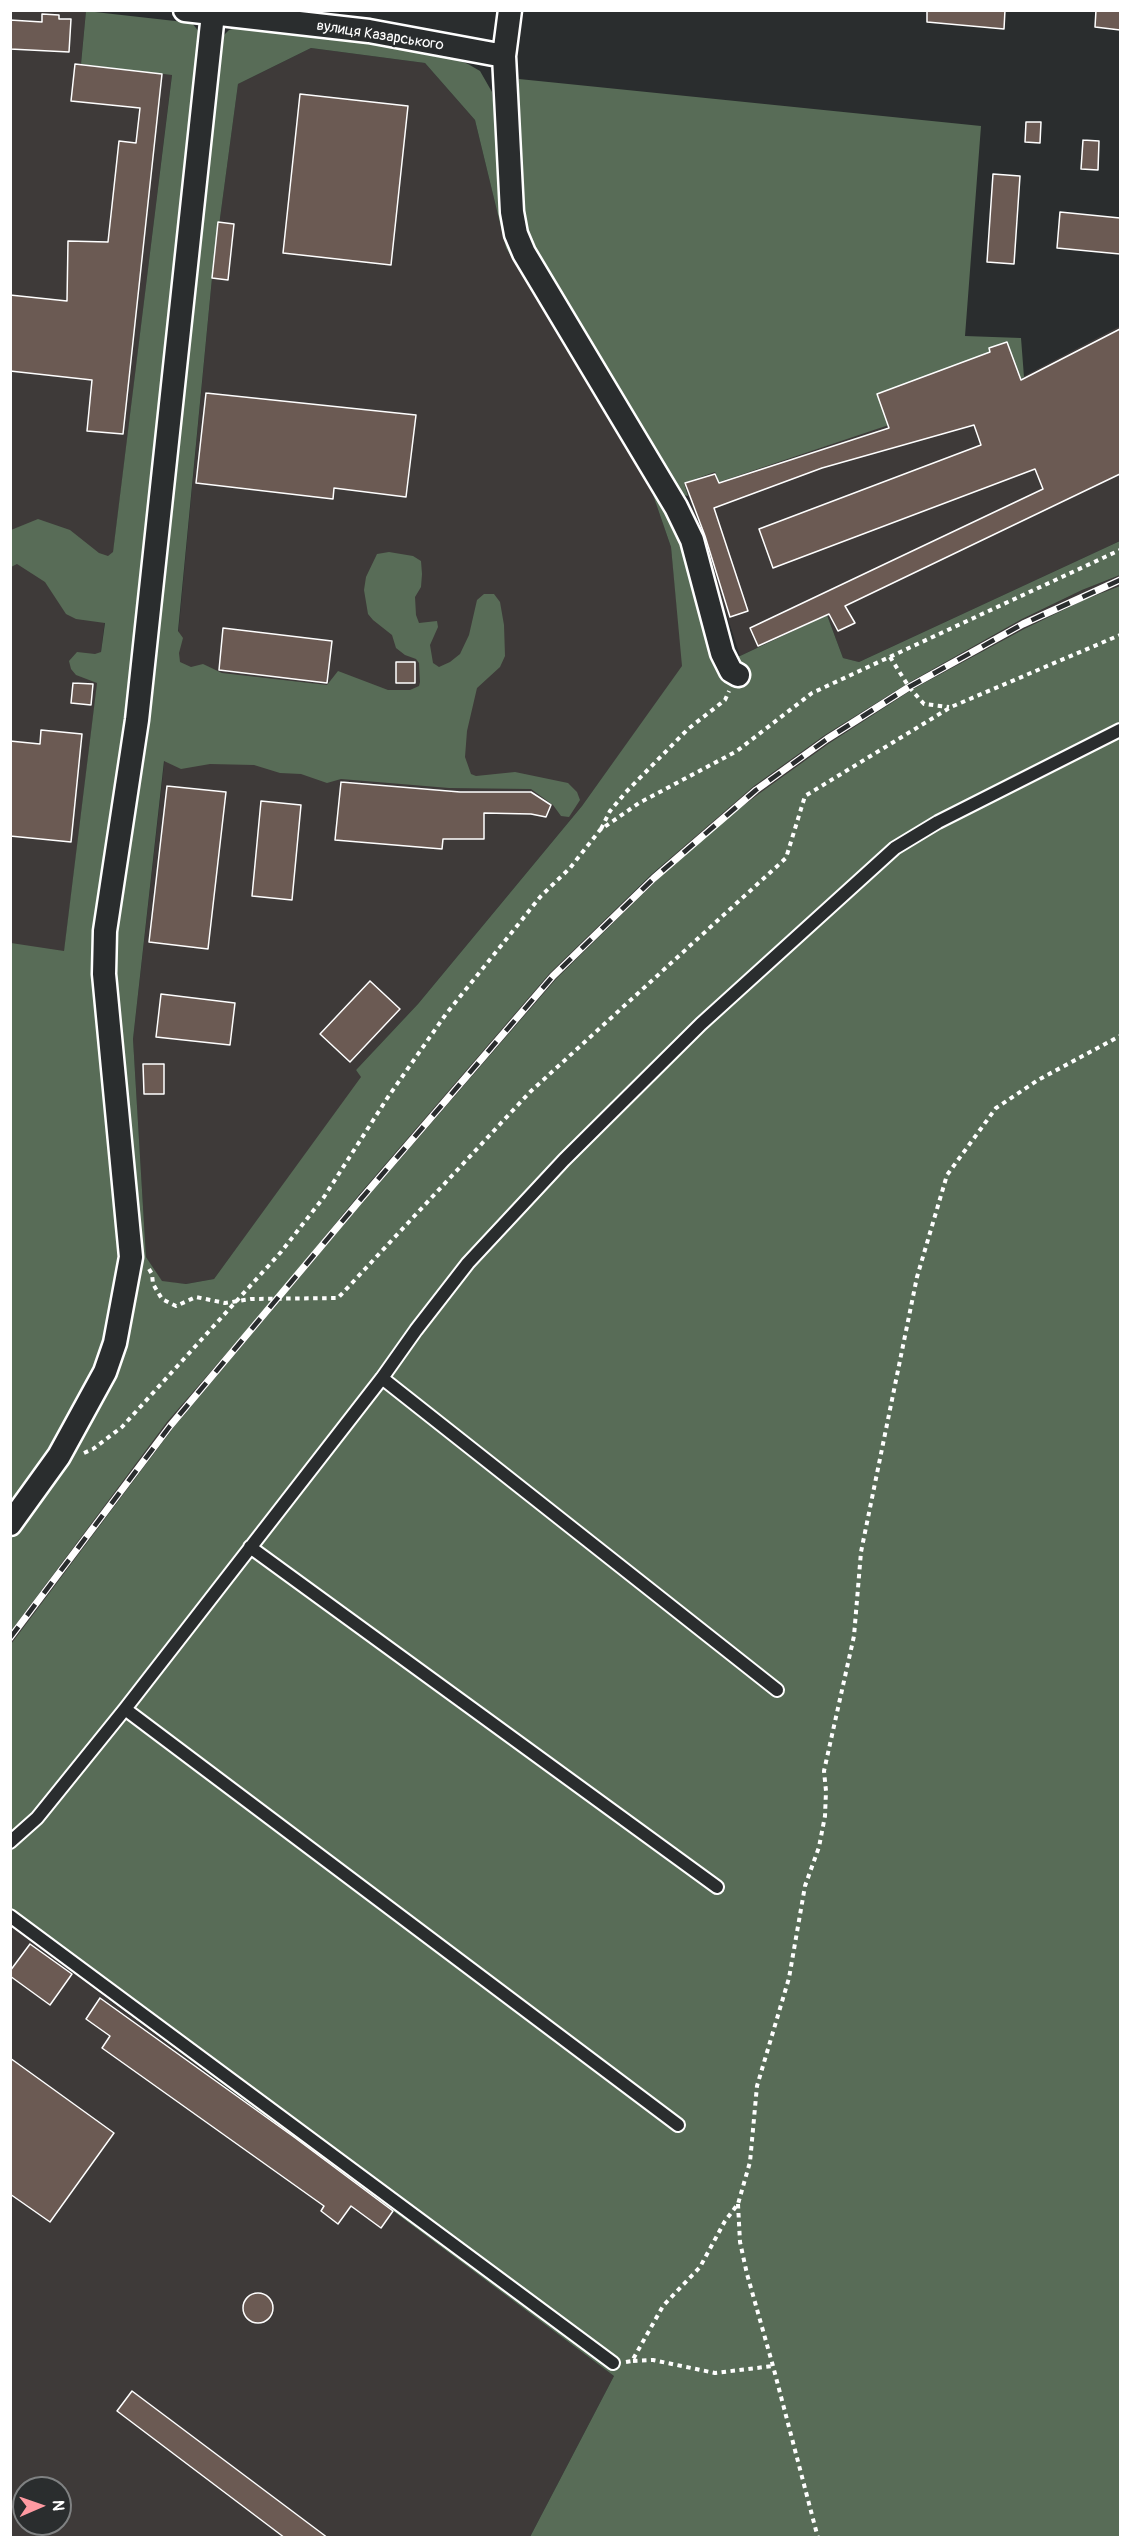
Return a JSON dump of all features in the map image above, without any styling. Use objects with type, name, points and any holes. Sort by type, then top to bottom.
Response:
[{"type":"street","name":"вулиця Казарського","points":[[185,10],[369,31],[504,56]]},
{"type":"street","points":[[510,10],[504,56],[512,212],[516,234],[524,253],[676,507],[692,540],[722,653],[731,671],[738,675]]},
{"type":"street","points":[[10,1524],[59,1456],[105,1372],[115,1343],[131,1257],[104,974],[105,932],[136,720],[213,14]]},
{"type":"lane","points":[[10,1842],[37,1818],[124,1709],[382,1378],[468,1263],[564,1160],[701,1024],[896,848],[938,822],[1120,730]]},
{"type":"lane","points":[[382,1378],[777,1690]]},
{"type":"lane","points":[[250,1547],[717,1887]]},
{"type":"lane","points":[[124,1709],[678,2125]]},
{"type":"lane","points":[[10,1916],[613,2363]]},
{"type":"path","points":[[600,830],[639,803],[737,751],[812,693],[1120,550]]},
{"type":"path","points":[[131,1257],[146,1266],[152,1274],[153,1284],[158,1293],[169,1304],[176,1306],[196,1297],[236,1303],[250,1299],[338,1298],[530,1092],[786,858],[805,796],[951,708],[1120,635]]},
{"type":"path","points":[[890,657],[909,687],[924,704],[951,708]]},
{"type":"path","points":[[59,1456],[78,1455],[93,1449],[122,1427],[281,1252],[324,1197],[388,1097],[447,1014],[535,904],[570,868],[600,830],[610,811],[688,729],[725,700],[738,675]]},
{"type":"path","points":[[818,2538],[747,2274],[740,2242],[738,2204],[750,2162],[757,2086],[789,1978],[805,1886],[819,1847],[825,1815],[824,1771],[854,1636],[863,1541],[917,1277],[947,1175],[996,1108],[1038,1080],[1120,1036]]},
{"type":"path","points":[[632,2361],[663,2306],[700,2267],[725,2221],[738,2204]]},
{"type":"path","points":[[613,2363],[652,2360],[715,2373],[773,2366]]},
{"type":"shaded area","points":[[11,11],[86,11],[81,63],[172,74],[51,1059],[11,1054]]},
{"type":"shaded area","points":[[311,48],[425,63],[475,120],[506,248],[651,489],[671,547],[683,666],[582,806],[418,1004],[356,1070],[362,1077],[214,1279],[186,1284],[162,1282],[146,1257],[133,1039],[175,667],[212,278],[238,84]]},
{"type":"shaded area","points":[[1120,326],[1120,541],[859,662],[843,658],[827,615],[740,656],[684,483],[715,472],[719,481],[1005,386]]},
{"type":"shaded area","points":[[1120,575],[1120,586],[1086,599],[1024,629],[913,689],[828,744],[706,834],[656,881],[556,979],[363,1202],[173,1428],[11,1644],[10,1631],[167,1422],[456,1081],[550,973],[602,922],[703,828],[754,786],[825,735],[910,682],[1022,619],[1082,590]]},
{"type":"shaded area","points":[[10,1926],[614,2376],[530,2537],[11,2537]]},
{"type":"green space","points":[[86,11],[192,23],[200,33],[128,720],[97,931],[123,1257],[108,1341],[81,1404],[11,1512],[11,943],[64,951],[97,683],[76,675],[69,661],[77,652],[95,654],[101,652],[105,623],[76,619],[66,614],[45,582],[17,564],[11,567],[11,530],[38,519],[70,530],[99,553],[108,556],[113,552],[172,75],[81,64]]},
{"type":"green space","points":[[238,27],[369,40],[437,52],[480,71],[492,92],[507,212],[673,508],[719,659],[740,656],[827,615],[843,658],[859,662],[1120,541],[1120,575],[1082,590],[1022,619],[910,682],[825,735],[754,786],[652,874],[550,973],[358,1196],[276,1296],[167,1422],[11,1631],[11,1536],[61,1465],[132,1289],[113,954],[221,38],[229,30]],"holes":[[[311,48],[425,63],[475,120],[506,248],[651,489],[671,547],[682,666],[582,806],[418,1004],[356,1070],[361,1077],[214,1279],[186,1284],[162,1281],[146,1257],[133,1039],[164,761],[181,769],[210,764],[254,765],[280,773],[301,774],[327,783],[341,779],[449,788],[531,789],[553,805],[561,816],[569,817],[580,800],[577,792],[568,783],[515,772],[476,776],[471,774],[465,757],[467,731],[477,688],[500,667],[505,656],[504,625],[500,602],[494,594],[484,594],[477,600],[469,635],[460,654],[439,667],[433,663],[430,645],[438,627],[437,621],[419,623],[416,615],[415,597],[421,587],[422,574],[421,561],[413,556],[389,552],[377,554],[366,577],[364,590],[368,614],[392,635],[396,648],[419,663],[419,686],[410,690],[388,690],[338,671],[327,685],[222,673],[203,664],[191,667],[180,662],[179,653],[183,638],[178,631],[212,278],[238,84]]]},
{"type":"green space","points":[[519,79],[981,126],[965,336],[1021,338],[1024,377],[1005,386],[719,482],[715,472],[684,483],[688,496],[683,495],[668,477],[529,248],[519,205]]},
{"type":"green space","points":[[1120,586],[1120,2537],[530,2537],[614,2376],[11,1926],[11,1644],[173,1428],[363,1202],[556,979],[656,881],[706,834],[760,793],[828,744],[913,689],[1024,629],[1086,599]]},
{"type":"building","points":[[927,10],[1005,10],[1004,29],[927,22]]},
{"type":"building","points":[[1096,10],[1120,10],[1120,30],[1095,27]]},
{"type":"building","points":[[42,14],[59,15],[59,19],[71,19],[69,52],[10,49],[10,20],[42,22]]},
{"type":"building","points":[[75,64],[162,74],[123,434],[87,431],[92,380],[10,371],[10,295],[67,301],[68,241],[108,242],[119,141],[136,143],[140,108],[71,101]]},
{"type":"building","points":[[300,94],[408,106],[391,265],[283,253]]},
{"type":"building","points":[[1026,122],[1041,122],[1040,143],[1025,142]]},
{"type":"building","points":[[1083,140],[1099,141],[1098,170],[1081,169]]},
{"type":"building","points":[[993,174],[1020,176],[1014,264],[987,262]]},
{"type":"building","points":[[1060,212],[1120,218],[1120,254],[1057,248]]},
{"type":"building","points":[[218,222],[234,224],[228,280],[212,278]]},
{"type":"building","points":[[1120,329],[1120,474],[845,606],[855,623],[838,631],[829,614],[758,646],[750,628],[1043,489],[1035,469],[773,568],[759,529],[981,445],[974,425],[822,468],[714,508],[748,611],[730,617],[705,536],[685,483],[715,474],[719,483],[889,428],[877,394],[990,352],[989,348],[1007,342],[1021,380]]},
{"type":"building","points":[[206,393],[416,415],[406,497],[334,488],[333,499],[196,483]]},
{"type":"building","points":[[223,628],[332,641],[327,683],[219,670]]},
{"type":"building","points":[[396,662],[415,662],[415,683],[396,683]]},
{"type":"building","points":[[73,683],[93,684],[91,705],[71,703]]},
{"type":"building","points":[[41,730],[82,734],[71,842],[10,836],[10,741],[40,744]]},
{"type":"building","points":[[341,782],[460,792],[531,792],[551,805],[546,817],[531,814],[484,813],[484,839],[443,839],[442,849],[335,840]]},
{"type":"building","points":[[167,786],[226,792],[208,949],[149,942]]},
{"type":"building","points":[[261,801],[301,805],[292,900],[252,896]]},
{"type":"building","points":[[370,981],[400,1009],[350,1062],[320,1034]]},
{"type":"building","points":[[161,994],[235,1003],[230,1045],[156,1037]]},
{"type":"building","points":[[143,1064],[164,1064],[164,1094],[144,1094]]},
{"type":"building","points":[[30,1944],[72,1974],[50,2005],[10,1976],[10,1971]]},
{"type":"building","points":[[100,1998],[393,2211],[381,2228],[351,2206],[338,2224],[321,2211],[324,2206],[102,2048],[110,2036],[86,2019]]},
{"type":"building","points":[[10,2058],[114,2133],[50,2222],[10,2194]]},
{"type":"building","points":[[258,2293],[269,2297],[273,2308],[269,2319],[258,2323],[247,2319],[243,2308],[247,2297]]},
{"type":"building","points":[[132,2391],[328,2538],[285,2538],[117,2411]]},
{"type":"railway","points":[[10,1638],[170,1426],[361,1199],[553,976],[654,878],[756,790],[827,739],[909,687],[1023,624],[1120,580]]}]
